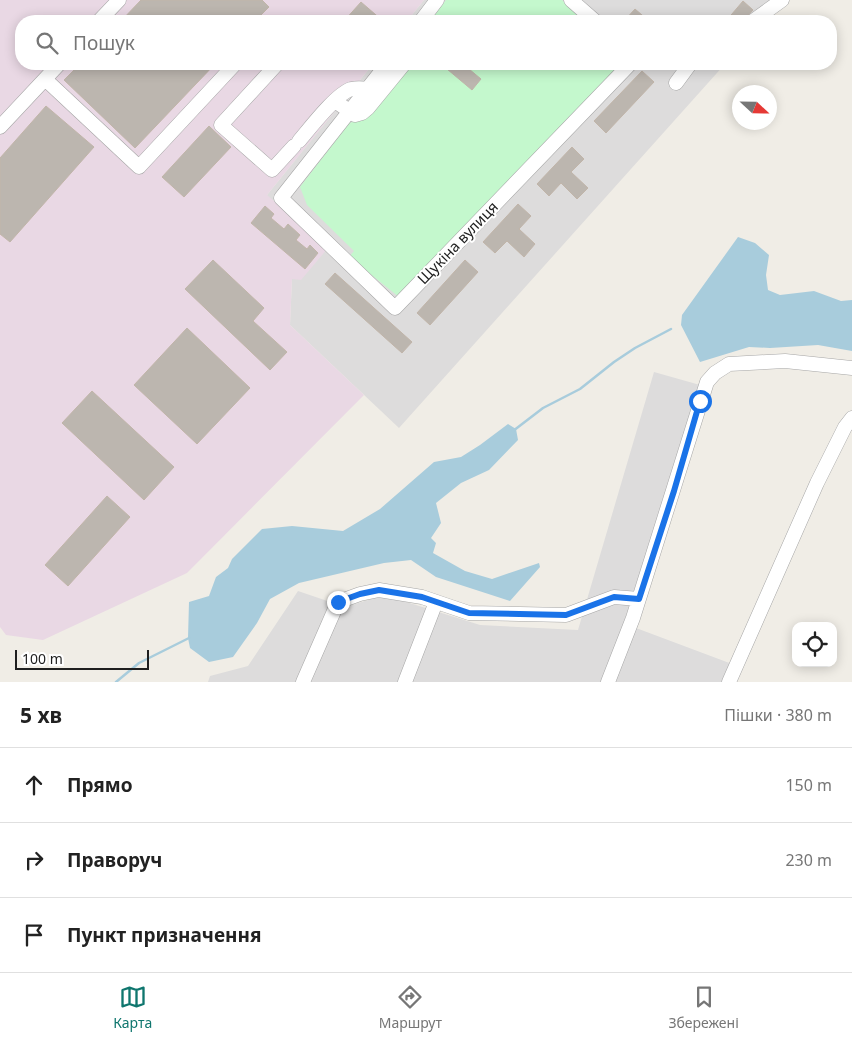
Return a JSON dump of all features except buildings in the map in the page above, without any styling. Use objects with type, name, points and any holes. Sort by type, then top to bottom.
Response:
[{"type":"street","points":[[105,15],[119,0]]},
{"type":"street","points":[[426,15],[437,0]]},
{"type":"street","points":[[571,0],[588,15]]},
{"type":"street","points":[[761,15],[782,0]]},
{"type":"street","points":[[0,127],[53,70]]},
{"type":"street","points":[[45,79],[139,167],[229,70]]},
{"type":"street","points":[[271,70],[221,125],[272,170],[335,101],[351,90],[367,89]]},
{"type":"street","points":[[349,112],[382,70]]},
{"type":"street","points":[[335,101],[355,115],[362,113],[399,70]]},
{"type":"street","name":"Щукіна вулиця","points":[[349,112],[281,198],[395,308],[624,70]]},
{"type":"street","points":[[676,83],[686,70]]},
{"type":"street","points":[[608,682],[639,599],[707,382],[715,373],[729,364],[785,360],[852,368]]},
{"type":"street","points":[[729,682],[817,483],[845,427],[852,418]]},
{"type":"street","points":[[303,682],[338,602],[360,594],[379,590],[422,597],[469,613],[566,615],[614,597],[639,599]]},
{"type":"street","points":[[404,682],[436,602]]},
{"type":"shaded area","points":[[0,0],[424,0],[412,15],[15,15],[15,70],[368,70],[267,195],[328,248],[301,280],[292,279],[290,325],[364,395],[187,573],[43,640],[6,635],[0,627]]},
{"type":"shaded area","points":[[424,0],[782,0],[768,15],[412,15]]},
{"type":"shaded area","points":[[368,70],[720,70],[399,428],[290,325],[292,278],[267,195]]},
{"type":"shaded area","points":[[654,372],[700,385],[624,622],[732,664],[723,682],[208,682],[210,676],[248,666],[298,591],[345,607],[384,595],[480,625],[578,630]]},
{"type":"green space","points":[[446,0],[562,0],[578,15],[434,15]]},
{"type":"green space","points":[[408,70],[617,70],[399,297],[349,257],[354,251],[307,205],[300,187],[349,123],[367,118]]},
{"type":"water","points":[[738,237],[755,243],[769,255],[766,275],[768,290],[780,295],[814,291],[841,301],[852,300],[852,351],[818,345],[770,348],[749,347],[700,362],[681,325],[682,315]]},
{"type":"water","points":[[508,424],[516,429],[518,440],[489,470],[461,483],[436,503],[441,523],[431,538],[436,543],[433,553],[465,571],[492,579],[539,563],[540,567],[510,601],[436,577],[411,560],[384,563],[299,583],[270,599],[257,623],[233,657],[209,662],[190,648],[188,638],[189,602],[209,596],[216,577],[228,568],[232,559],[262,529],[292,526],[343,531],[380,509],[434,462],[461,457]]},
{"type":"waterway","points":[[513,431],[543,408],[580,389],[635,348],[671,329]]},
{"type":"waterway","points":[[116,682],[139,663],[189,638]]},
{"type":"route","points":[[338,602],[379,590],[422,597],[469,613],[566,615],[614,597],[639,599],[674,491],[700,401]]}]
